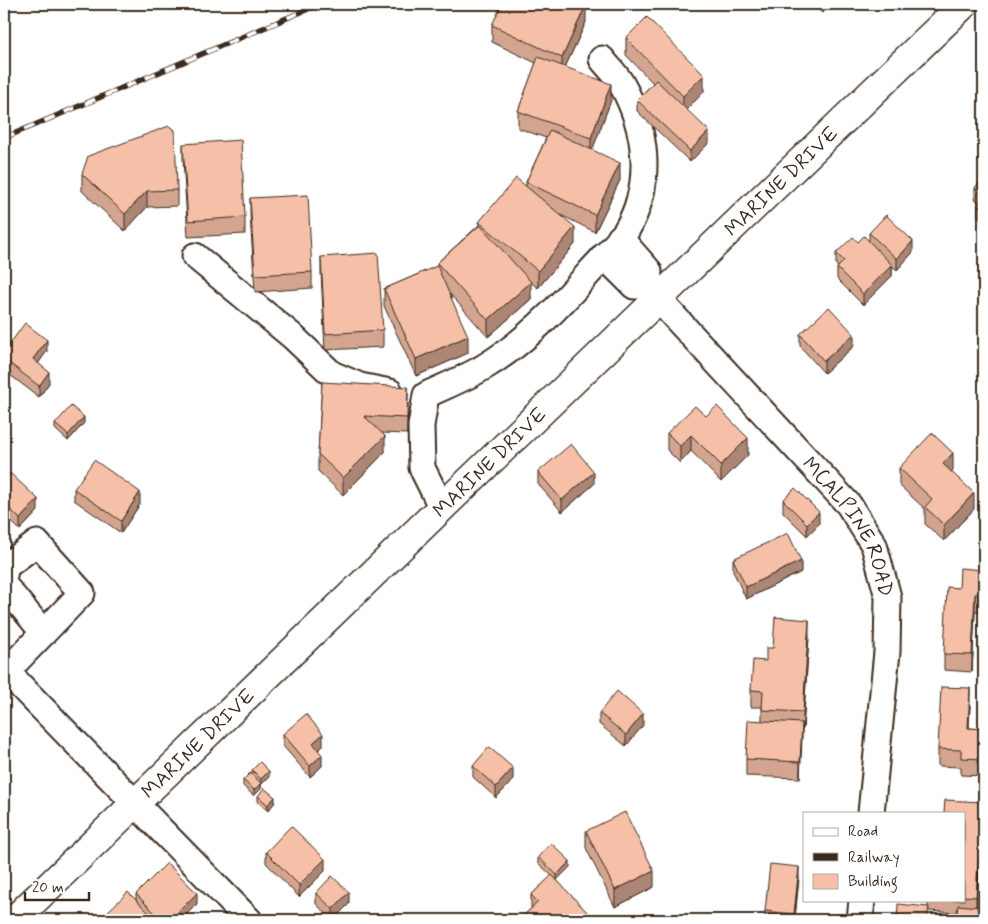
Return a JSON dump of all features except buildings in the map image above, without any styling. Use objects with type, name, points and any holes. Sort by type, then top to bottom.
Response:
[{"type":"main road","name":"MARINE DRIVE","points":[[14,920],[442,508],[653,293],[964,4]]},
{"type":"street","points":[[195,256],[292,336],[332,374],[360,386],[380,391],[426,396],[484,367],[516,345],[563,302],[625,232],[642,194],[645,162],[641,134],[632,106],[620,81],[602,59]]},
{"type":"street","points":[[612,247],[649,271],[653,293]]},
{"type":"street","name":"MCALPINE ROAD","points":[[653,293],[849,505],[874,545],[888,597],[887,652],[871,812]]},
{"type":"street","points":[[426,396],[421,426],[422,468],[442,508]]},
{"type":"street","points":[[4,575],[6,566],[37,543],[82,593],[5,671],[249,920]]},
{"type":"street","points":[[4,585],[43,632]]},
{"type":"street","points":[[860,920],[862,902]]},
{"type":"railway","points":[[4,138],[320,4]]}]
